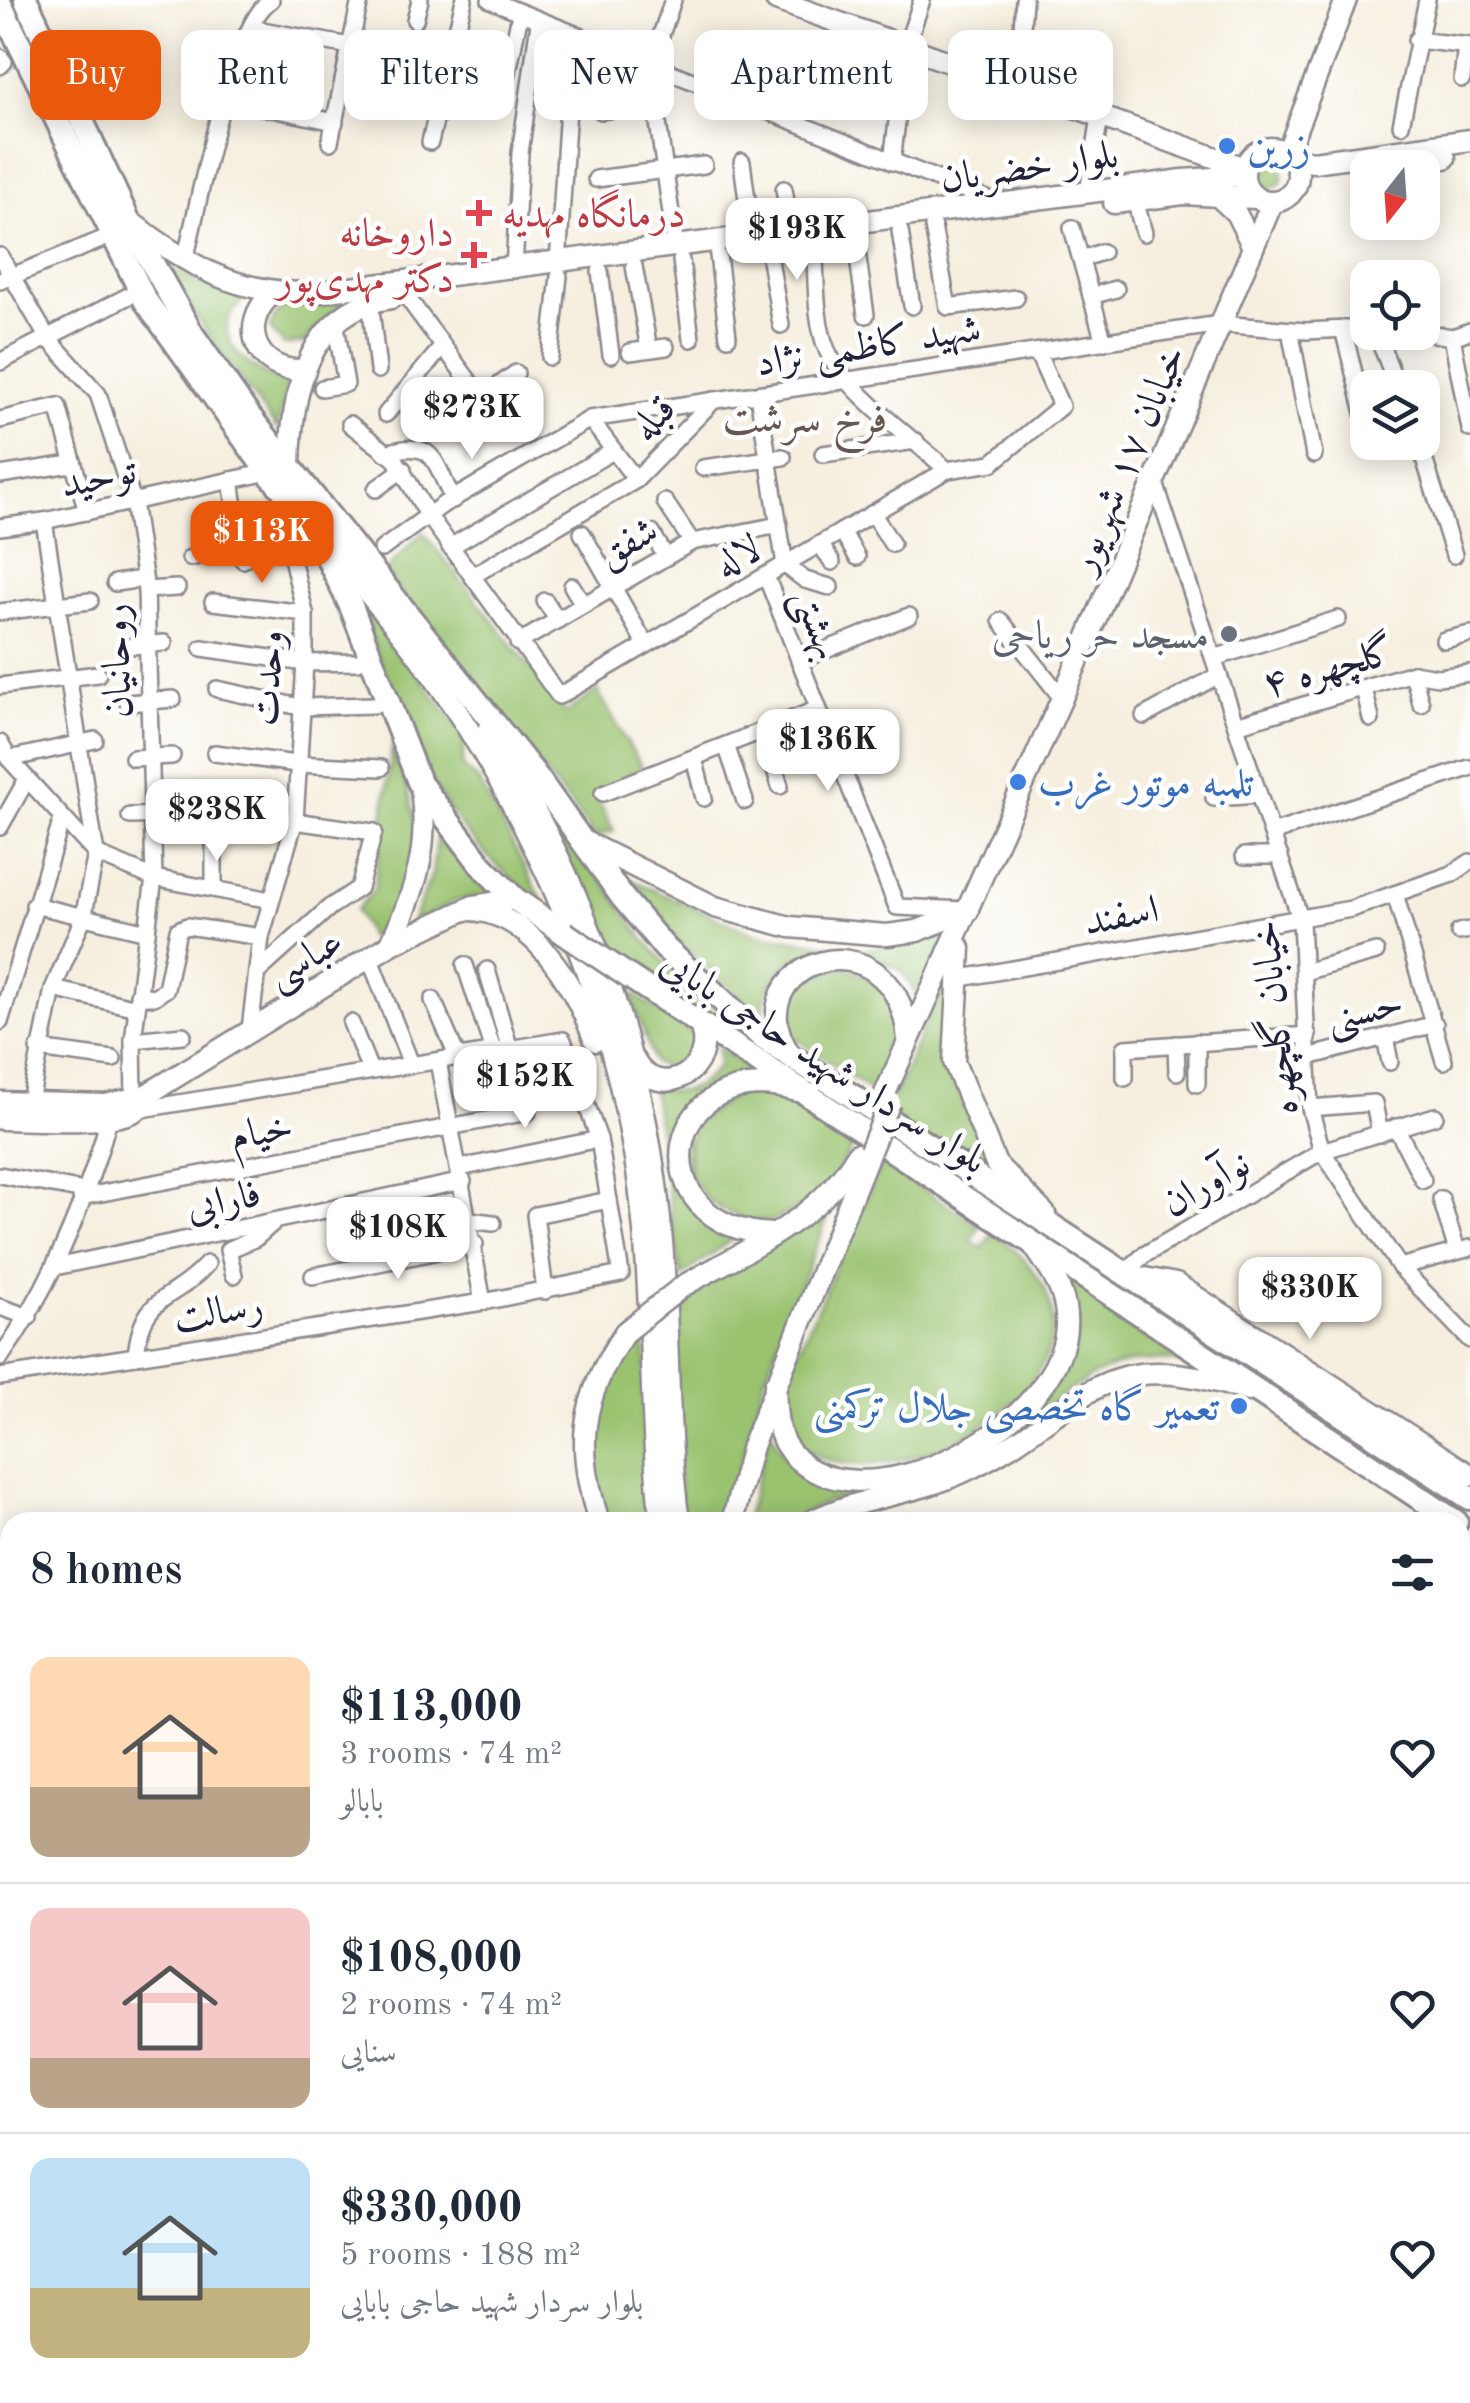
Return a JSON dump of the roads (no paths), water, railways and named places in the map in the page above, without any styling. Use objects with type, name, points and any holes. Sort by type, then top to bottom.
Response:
[{"type":"highway","points":[[26,0],[121,228],[140,290],[174,346],[279,470]]},
{"type":"highway","points":[[2,19],[121,228],[279,470]]},
{"type":"highway","name":"بلوار سردار شهید حاجی بابایی","points":[[279,470],[352,606],[420,783],[454,833],[515,898],[1440,1512]]},
{"type":"highway","name":"بلوار سردار شهید حاجی بابایی","points":[[279,470],[451,670],[665,948],[717,999],[792,1058],[1076,1243],[1383,1430],[1400,1452],[1470,1498]]},
{"type":"highway","points":[[1383,1474],[1400,1452]]},
{"type":"main road","points":[[776,0],[861,30]]},
{"type":"main road","points":[[1298,184],[1290,156],[1346,0]]},
{"type":"main road","points":[[1111,120],[1244,172],[1264,201],[1288,198],[1298,184],[1350,173]]},
{"type":"main road","points":[[1244,172],[1262,150],[1314,162],[1470,140]]},
{"type":"main road","points":[[1161,183],[1181,161],[1170,141]]},
{"type":"main road","points":[[1440,159],[1470,154]]},
{"type":"main road","name":"بلوار خضریان","points":[[121,228],[224,282],[272,294],[367,290],[514,270],[600,270],[678,254],[718,255],[791,233],[1244,172]]},
{"type":"main road","name":"بلوار خضریان","points":[[279,470],[302,370],[336,326],[370,301],[760,243],[814,242],[1183,194],[1264,201]]},
{"type":"main road","points":[[1218,196],[1236,213],[1253,247]]},
{"type":"main road","name":"خیابان ۱۷ شهریور","points":[[970,908],[1253,247],[1264,201]]},
{"type":"main road","points":[[272,294],[256,313],[253,338],[258,350],[277,367],[302,370]]},
{"type":"main road","points":[[304,514],[438,682],[514,806],[572,930],[615,1060],[629,1127],[646,1240],[660,1512]]},
{"type":"main road","points":[[451,670],[553,841],[591,926],[632,1055],[652,1156],[662,1239],[678,1512]]},
{"type":"main road","points":[[390,945],[421,873],[426,837],[420,783]]},
{"type":"main road","points":[[580,839],[714,907],[790,927],[886,935],[917,931],[970,908]]},
{"type":"main road","name":"عباسی","points":[[106,1114],[138,1103],[390,945],[463,910],[515,898]]},
{"type":"main road","points":[[970,908],[956,979],[954,1062],[996,1164],[1076,1243]]},
{"type":"main road","points":[[735,1512],[752,1446],[866,1148],[908,1041],[970,908]]},
{"type":"main road","points":[[463,910],[485,911],[502,920],[553,960],[570,982],[629,1127]]},
{"type":"main road","points":[[886,1100],[960,948]]},
{"type":"main road","points":[[792,1058],[777,1030],[778,1002],[791,978],[806,966],[823,961],[857,962],[888,980],[906,1017],[908,1041]]},
{"type":"main road","points":[[632,1055],[646,1075],[658,1080],[684,1078],[702,1060],[705,1048],[699,1023]]},
{"type":"main road","points":[[772,1234],[747,1232],[719,1222],[698,1204],[684,1178],[681,1143],[694,1116],[718,1092],[740,1084],[770,1084],[808,1094]]},
{"type":"main road","points":[[0,1102],[30,1101],[106,1114]]},
{"type":"main road","points":[[0,1119],[106,1114]]},
{"type":"main road","points":[[596,1512],[585,1478],[582,1439],[592,1392],[625,1332],[683,1286],[817,1207],[866,1148]]},
{"type":"main road","points":[[775,1384],[778,1426],[786,1446],[806,1465],[828,1476],[866,1478],[917,1472],[963,1454],[1030,1402],[1053,1370],[1065,1342],[1066,1310],[1059,1284],[1030,1240]]},
{"type":"main road","points":[[841,1512],[963,1472],[1086,1391],[1119,1377],[1162,1370],[1206,1377],[1273,1399]]},
{"type":"main road","points":[[1383,1430],[1470,1475]]},
{"type":"street","points":[[262,30],[251,28],[271,0]]},
{"type":"street","points":[[353,30],[360,0]]},
{"type":"street","points":[[414,20],[420,0]]},
{"type":"street","points":[[457,30],[464,0]]},
{"type":"street","points":[[492,0],[557,30]]},
{"type":"street","points":[[663,30],[673,0]]},
{"type":"street","points":[[912,30],[922,0]]},
{"type":"street","points":[[1022,30],[1024,0]]},
{"type":"street","points":[[1401,125],[1427,0]]},
{"type":"street","points":[[514,41],[520,14]]},
{"type":"street","points":[[514,270],[520,154],[540,23]]},
{"type":"street","points":[[1416,40],[1468,46],[1462,79]]},
{"type":"street","points":[[0,58],[4,62],[0,66]]},
{"type":"street","points":[[674,77],[1002,204]]},
{"type":"street","points":[[330,142],[344,78]]},
{"type":"street","points":[[185,261],[219,120]]},
{"type":"street","points":[[324,120],[335,122]]},
{"type":"street","points":[[430,142],[436,120]]},
{"type":"street","points":[[550,357],[567,120]]},
{"type":"street","points":[[655,120],[691,339]]},
{"type":"street","points":[[892,162],[897,120]]},
{"type":"street","points":[[1088,193],[1099,120]]},
{"type":"street","points":[[742,162],[781,325]]},
{"type":"street","points":[[596,179],[704,165]]},
{"type":"street","points":[[784,189],[791,233]]},
{"type":"street","points":[[1135,200],[1144,233]]},
{"type":"street","points":[[933,227],[948,307],[1016,298]]},
{"type":"street","points":[[6,278],[121,228]]},
{"type":"street","points":[[1072,228],[1104,342]]},
{"type":"street","points":[[900,231],[912,306]]},
{"type":"street","points":[[854,237],[866,315]]},
{"type":"street","points":[[814,242],[821,331],[828,353],[849,380],[948,470]]},
{"type":"street","points":[[1081,259],[1102,252]]},
{"type":"street","points":[[718,255],[728,337]]},
{"type":"street","name":"روحانیان","points":[[0,256],[6,278],[47,337],[98,394],[121,452],[134,502],[145,584],[154,878],[132,1040],[138,1103]]},
{"type":"street","points":[[630,352],[658,348],[634,266]]},
{"type":"street","points":[[600,270],[611,355]]},
{"type":"street","points":[[1091,296],[1116,289]]},
{"type":"street","points":[[0,362],[140,290]]},
{"type":"street","points":[[406,296],[498,420]]},
{"type":"street","points":[[370,301],[378,370]]},
{"type":"street","name":"شهید کاظمی نژاد","points":[[382,549],[452,500],[590,419],[1220,324],[1290,330],[1350,329]]},
{"type":"street","points":[[322,388],[346,384],[336,326]]},
{"type":"street","points":[[1343,329],[1353,370]]},
{"type":"street","points":[[1290,330],[1314,455]]},
{"type":"street","points":[[1440,335],[1452,337],[1470,331]]},
{"type":"street","points":[[1452,337],[1470,429]]},
{"type":"street","points":[[386,414],[444,346]]},
{"type":"street","name":"لاله","points":[[518,643],[560,696],[948,470],[992,463],[1061,406],[1037,352]]},
{"type":"street","points":[[482,398],[516,374]]},
{"type":"street","points":[[758,394],[775,458],[784,522],[785,565],[805,580],[830,587]]},
{"type":"street","name":"قبله","points":[[472,576],[636,480],[714,400]]},
{"type":"street","points":[[0,420],[58,406],[86,512]]},
{"type":"street","points":[[590,419],[636,480]]},
{"type":"street","points":[[350,424],[403,470],[428,515],[518,643]]},
{"type":"street","points":[[824,454],[916,441]]},
{"type":"street","points":[[386,453],[422,447],[430,452],[452,500]]},
{"type":"street","points":[[450,547],[612,451]]},
{"type":"street","points":[[703,468],[775,458]]},
{"type":"street","points":[[1425,460],[1454,556]]},
{"type":"street","points":[[0,475],[72,464]]},
{"type":"street","name":"توحید","points":[[0,526],[44,521],[279,470]]},
{"type":"street","points":[[376,489],[403,470]]},
{"type":"street","points":[[190,558],[241,554],[231,480]]},
{"type":"street","name":"خیابان گلچهره","points":[[1154,480],[1299,915],[1310,1108],[1322,1151],[1400,1267],[1470,1340]]},
{"type":"street","points":[[666,502],[692,542]]},
{"type":"street","name":"وحدت","points":[[250,1030],[262,937],[295,820],[306,662],[305,613],[292,558],[304,514]]},
{"type":"street","points":[[873,514],[892,544]]},
{"type":"street","points":[[30,1101],[53,989],[83,918],[96,854],[76,746],[44,521]]},
{"type":"street","name":"شفق","points":[[518,643],[692,542],[784,522]]},
{"type":"street","points":[[842,531],[857,557]]},
{"type":"street","points":[[652,533],[666,556]]},
{"type":"street","points":[[582,534],[646,645]]},
{"type":"street","points":[[820,544],[832,562]]},
{"type":"street","points":[[631,553],[642,570]]},
{"type":"street","name":"بهشتی","points":[[766,576],[896,907],[970,908]]},
{"type":"street","points":[[114,583],[178,588]]},
{"type":"street","points":[[572,586],[583,604]]},
{"type":"street","points":[[0,612],[90,600]]},
{"type":"street","points":[[545,601],[558,620]]},
{"type":"street","points":[[213,602],[305,613]]},
{"type":"street","points":[[800,661],[909,616]]},
{"type":"street","points":[[1214,658],[1338,618]]},
{"type":"street","points":[[1001,621],[1062,698]]},
{"type":"street","points":[[1444,640],[1470,634]]},
{"type":"street","points":[[202,648],[306,662],[358,662]]},
{"type":"street","points":[[1413,673],[1421,704]]},
{"type":"street","name":"گلچهره ۴","points":[[1236,725],[1413,673],[1438,677],[1470,673]]},
{"type":"street","points":[[0,686],[98,674]]},
{"type":"street","points":[[1144,716],[1219,675]]},
{"type":"street","points":[[1364,688],[1371,719]]},
{"type":"street","points":[[218,689],[300,707],[374,705]]},
{"type":"street","points":[[128,703],[173,699]]},
{"type":"street","points":[[602,794],[818,709]]},
{"type":"street","points":[[763,730],[780,786]]},
{"type":"street","points":[[9,760],[96,740]]},
{"type":"street","points":[[0,742],[9,760],[96,854],[154,878],[214,886],[271,900]]},
{"type":"street","points":[[726,745],[746,800]]},
{"type":"street","points":[[215,753],[296,764],[381,768]]},
{"type":"street","points":[[133,758],[172,756]]},
{"type":"street","points":[[694,758],[704,798]]},
{"type":"street","points":[[1272,833],[1469,768]]},
{"type":"street","points":[[0,827],[27,779]]},
{"type":"street","points":[[1214,798],[1259,796]]},
{"type":"street","points":[[214,886],[214,826],[220,811],[374,832],[359,888],[330,907],[260,970]]},
{"type":"street","points":[[130,816],[172,815]]},
{"type":"street","points":[[1,1011],[62,819]]},
{"type":"street","points":[[1244,856],[1280,856]]},
{"type":"street","name":"اسفند","points":[[956,979],[1299,915],[1351,910],[1452,874],[1470,862]]},
{"type":"street","name":"حسنی","points":[[1395,894],[1444,1061]]},
{"type":"street","points":[[34,905],[147,932]]},
{"type":"street","points":[[53,989],[138,1002],[154,998],[166,989],[178,930],[187,926],[262,937]]},
{"type":"street","points":[[1304,972],[1376,952]]},
{"type":"street","points":[[370,960],[411,1064]]},
{"type":"street","points":[[465,965],[494,1050]]},
{"type":"street","points":[[138,1103],[512,1046],[487,970]]},
{"type":"street","points":[[433,1000],[457,1056]]},
{"type":"street","points":[[350,1022],[370,1070]]},
{"type":"street","name":"حسنی","points":[[1308,1057],[1435,1024]]},
{"type":"street","points":[[1125,1078],[1125,1048],[1308,1034]]},
{"type":"street","points":[[132,1040],[182,1035]]},
{"type":"street","points":[[1385,1037],[1390,1062]]},
{"type":"street","name":"رسالت","points":[[0,1377],[546,1292],[621,1274],[600,1139],[563,1040],[512,1046]]},
{"type":"street","points":[[1196,1084],[1197,1042]]},
{"type":"street","points":[[1176,1044],[1177,1072]]},
{"type":"street","name":"خیام","points":[[82,1194],[528,1112],[512,1046]]},
{"type":"street","points":[[38,1049],[113,1059]]},
{"type":"street","points":[[438,1060],[454,1126],[483,1302]]},
{"type":"street","points":[[1310,1108],[1374,1103],[1423,1180]]},
{"type":"street","points":[[0,1358],[30,1317],[55,1266],[106,1114]]},
{"type":"street","name":"نوآوران","points":[[1124,1274],[1144,1255],[1322,1151],[1435,1116]]},
{"type":"street","name":"فارابی","points":[[55,1266],[275,1222],[600,1139]]},
{"type":"street","points":[[0,1175],[82,1194]]},
{"type":"street","points":[[1400,1267],[1464,1250],[1441,1199]]},
{"type":"street","points":[[546,1292],[535,1215],[609,1200]]},
{"type":"street","points":[[470,1220],[493,1223]]},
{"type":"street","points":[[234,1276],[228,1250],[256,1238],[275,1222]]},
{"type":"street","points":[[313,1276],[475,1244]]},
{"type":"street","points":[[136,1356],[138,1331],[153,1304],[191,1282],[207,1264]]},
{"type":"street","points":[[0,1307],[30,1317]]},
{"type":"place","name":"زرین","points":[[1227,146]]},
{"type":"place","name":"درمانگاه مهدیه","points":[[479,213]]},
{"type":"place","name":"داروخانه دکتر مهدی‌پور","points":[[474,255]]},
{"type":"place","name":"مسجد حر ریاحی","points":[[1229,634]]},
{"type":"place","name":"تلمبه موتور غرب","points":[[1018,782]]},
{"type":"place","name":"تعمیر گاه تخصصی جلال ترکمنی","points":[[1239,1406]]},
{"type":"district","name":"فرخ سرشت","points":[[805,417]]}]
